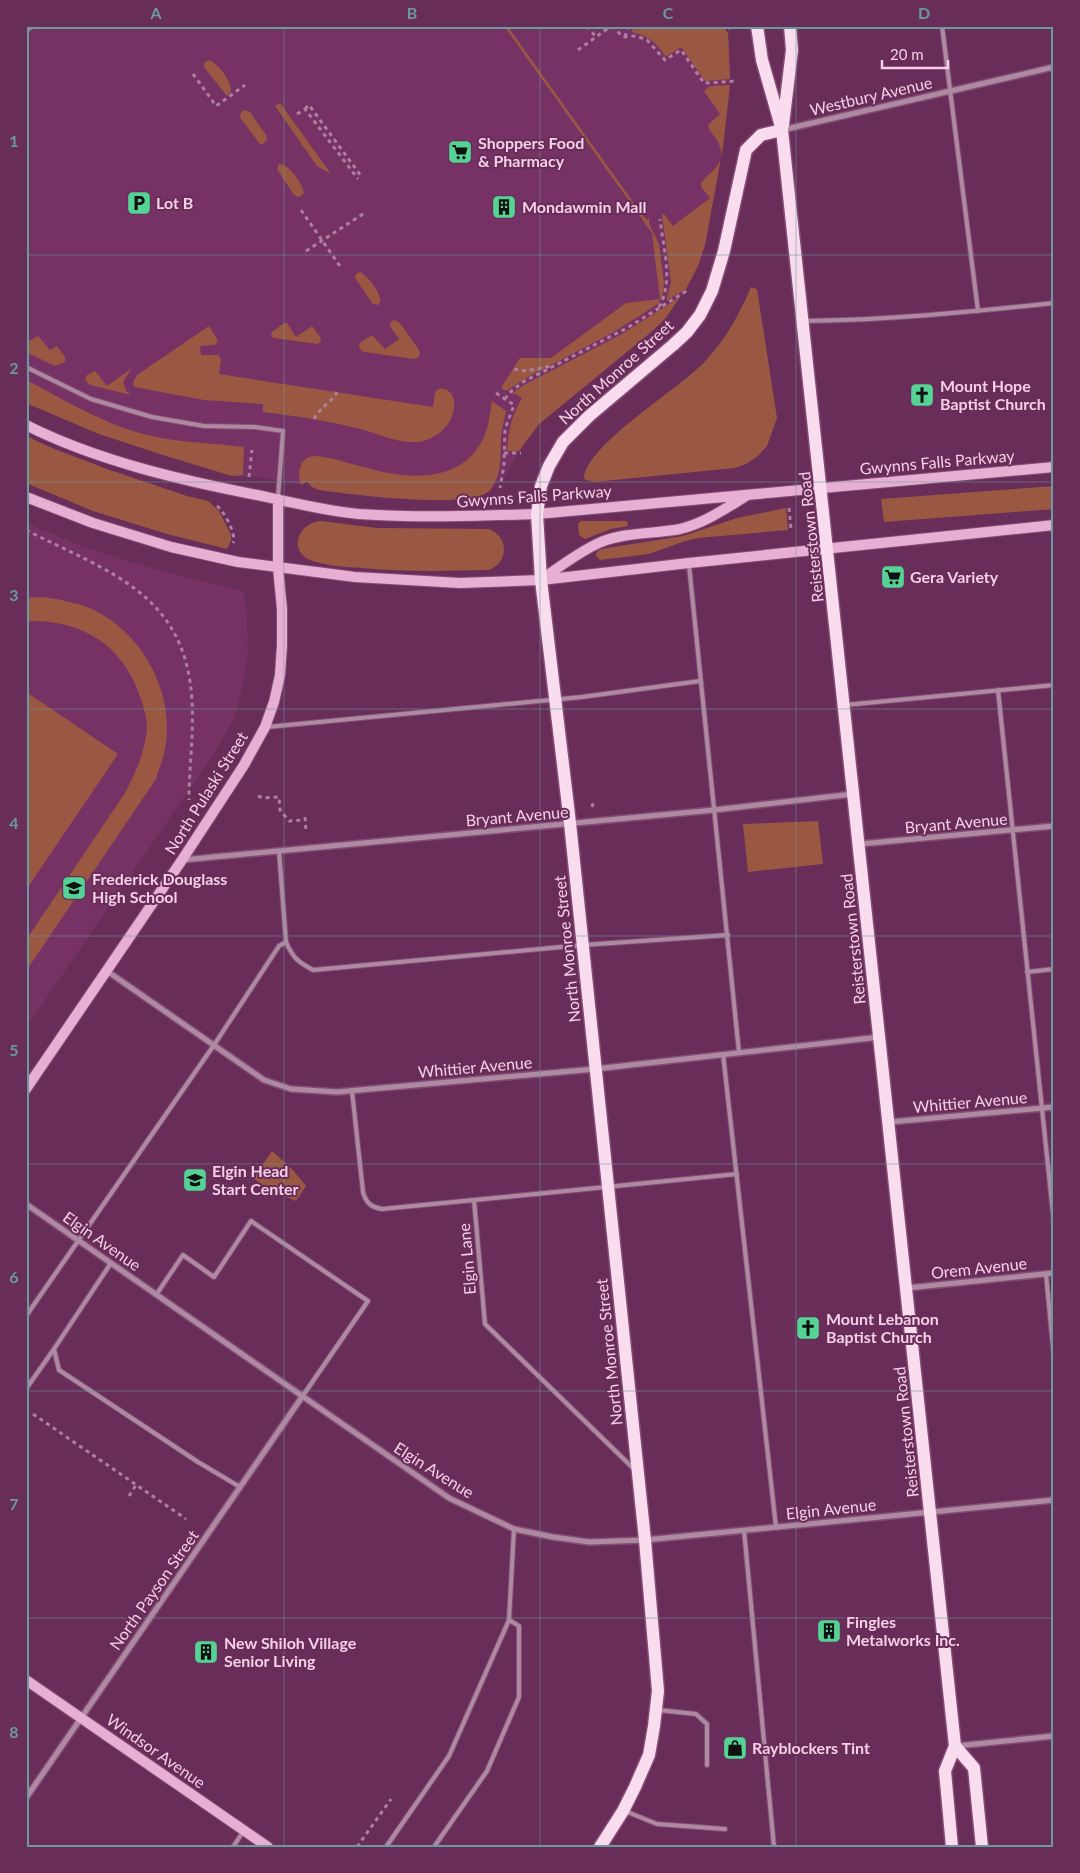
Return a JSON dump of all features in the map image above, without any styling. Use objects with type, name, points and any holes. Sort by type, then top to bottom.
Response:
[{"type":"main road","name":"Reisterstown Road","points":[[757,26],[762,60],[782,130],[822,488],[955,1746],[945,1771],[952,1847]]},
{"type":"main road","name":"Reisterstown Road","points":[[782,130],[792,50],[790,26]]},
{"type":"main road","name":"North Monroe Street","points":[[600,1847],[623,1810],[649,1755],[658,1692],[645,1540],[583,945],[541,580],[537,514],[541,486],[549,466],[563,442],[589,416],[687,332],[700,314],[712,291],[724,251],[746,150],[761,135],[782,130]]},
{"type":"main road","name":"Gwynns Falls Parkway","points":[[26,425],[108,458],[184,480],[278,500],[358,514],[461,516],[537,514],[1054,467]]},
{"type":"main road","points":[[541,580],[602,542],[622,536],[680,529],[700,523],[751,494]]},
{"type":"main road","points":[[26,498],[93,523],[171,548],[238,562],[354,577],[460,583],[541,580],[828,548],[1054,526]]},
{"type":"main road","name":"North Pulaski Street","points":[[26,1089],[182,860],[244,765],[265,727],[274,702],[280,674],[282,609],[278,568],[278,500]]},
{"type":"main road","name":"Windsor Avenue","points":[[26,1680],[268,1847]]},
{"type":"main road","points":[[955,1746],[974,1768],[982,1847]]},
{"type":"street","name":"Westbury Avenue","points":[[782,130],[1054,67]]},
{"type":"street","name":"Bryant Avenue","points":[[182,860],[714,810],[854,794]]},
{"type":"street","name":"Bryant Avenue","points":[[860,844],[1054,826]]},
{"type":"street","name":"Whittier Avenue","points":[[106,970],[264,1080],[291,1089],[319,1092],[352,1091],[595,1069],[880,1037]]},
{"type":"street","name":"Whittier Avenue","points":[[889,1122],[1054,1107]]},
{"type":"street","name":"Elgin Avenue","points":[[26,1204],[449,1498],[514,1529],[553,1538],[589,1542],[645,1540],[1054,1500]]},
{"type":"street","name":"Orem Avenue","points":[[907,1288],[1054,1273]]},
{"type":"street","name":"North Payson Street","points":[[26,1798],[302,1397]]},
{"type":"street","points":[[955,1746],[1054,1736]]},
{"type":"lane","points":[[26,31],[32,26]]},
{"type":"lane","points":[[942,26],[978,311]]},
{"type":"lane","points":[[803,321],[847,320],[978,311],[1054,303]]},
{"type":"lane","points":[[26,367],[91,399],[152,416],[204,426],[255,427],[283,431],[278,500]]},
{"type":"lane","points":[[688,563],[739,1052]]},
{"type":"lane","points":[[265,727],[555,699],[700,681]]},
{"type":"lane","points":[[845,705],[1054,685]]},
{"type":"lane","points":[[998,690],[1054,1223]]},
{"type":"lane","points":[[279,852],[286,942],[291,955],[301,964],[314,970],[583,945],[728,935]]},
{"type":"lane","points":[[26,1316],[214,1045],[279,946],[286,942]]},
{"type":"lane","points":[[1027,972],[1054,969]]},
{"type":"lane","points":[[723,1054],[776,1527]]},
{"type":"lane","name":"Elgin Lane","points":[[352,1091],[363,1192],[366,1201],[374,1207],[382,1209],[474,1200],[485,1324],[638,1473]]},
{"type":"lane","points":[[474,1200],[737,1174]]},
{"type":"lane","points":[[156,1294],[183,1255],[214,1277],[251,1222],[368,1301],[302,1397]]},
{"type":"lane","points":[[26,1390],[111,1263]]},
{"type":"lane","points":[[1046,1274],[1054,1357]]},
{"type":"lane","points":[[54,1349],[59,1370],[198,1462],[240,1487]]},
{"type":"lane","points":[[386,1847],[449,1756],[509,1620],[514,1529]]},
{"type":"lane","points":[[744,1530],[774,1847]]},
{"type":"lane","points":[[434,1847],[486,1771],[519,1697],[519,1626],[509,1620]]},
{"type":"lane","points":[[656,1709],[696,1714],[707,1724],[707,1765]]},
{"type":"lane","points":[[623,1810],[657,1824],[725,1829]]},
{"type":"lane","points":[[233,1847],[244,1830]]},
{"type":"path","points":[[587,26],[596,38]]},
{"type":"path","points":[[578,50],[611,26],[618,34],[625,37],[636,36],[647,40],[665,60],[680,50],[704,83],[736,81]]},
{"type":"path","points":[[625,37],[628,26]]},
{"type":"path","points":[[728,26],[731,30]]},
{"type":"path","points":[[193,74],[216,106],[245,85]]},
{"type":"path","points":[[297,114],[309,105],[361,176]]},
{"type":"path","points":[[305,108],[358,179]]},
{"type":"path","points":[[301,210],[342,268]]},
{"type":"path","points":[[306,251],[366,212]]},
{"type":"path","points":[[658,308],[664,299],[667,282],[660,219]]},
{"type":"path","points":[[505,399],[509,393],[523,382],[621,331],[688,290]]},
{"type":"path","points":[[514,368],[526,371],[558,364]]},
{"type":"path","points":[[314,419],[319,410],[333,399],[337,392]]},
{"type":"path","points":[[496,393],[514,405],[506,429],[500,488]]},
{"type":"path","points":[[249,477],[252,450]]},
{"type":"path","points":[[504,454],[521,453]]},
{"type":"path","points":[[217,506],[234,535],[233,543]]},
{"type":"path","points":[[789,508],[791,530]]},
{"type":"path","points":[[26,530],[98,566],[133,587],[152,603],[170,624],[178,641],[190,681],[192,736],[188,800]]},
{"type":"path","points":[[258,796],[263,798],[279,797],[280,810],[290,821],[305,818],[306,832]]},
{"type":"path","points":[[592,807],[594,800]]},
{"type":"path","points":[[33,1414],[186,1519]]},
{"type":"path","points":[[128,1496],[136,1485]]},
{"type":"path","points":[[357,1847],[391,1799]]},
{"type":"shaded area","name":"Mondawmin Mall","points":[[26,26],[723,26],[728,33],[730,51],[730,92],[717,183],[705,245],[698,266],[686,289],[665,319],[539,424],[506,474],[491,490],[480,497],[438,499],[382,498],[319,490],[307,482],[301,485],[258,477],[232,476],[99,434],[26,403]]},
{"type":"shaded area","points":[[504,26],[507,26],[513,34],[641,213],[647,220],[649,218],[649,224],[659,244],[664,283],[663,294],[658,304],[614,332],[530,376],[506,391],[501,388],[520,358],[551,358],[626,303],[660,299],[652,233]]},
{"type":"shaded area","points":[[633,26],[723,26],[728,33],[730,79],[705,81],[681,47],[666,57],[652,40],[632,32]]},
{"type":"shaded area","points":[[209,60],[227,78],[231,91],[227,96],[204,67],[204,63]]},
{"type":"shaded area","points":[[730,85],[723,147],[705,245],[698,266],[686,289],[666,301],[671,282],[662,215],[664,214],[673,226],[710,198],[701,184],[720,162],[721,150],[708,125],[720,114],[704,91],[710,86]]},
{"type":"shaded area","points":[[280,103],[331,174],[317,166],[275,106]]},
{"type":"shaded area","points":[[244,110],[250,112],[266,135],[267,140],[263,144],[260,144],[241,119],[240,114]]},
{"type":"shaded area","points":[[279,164],[291,170],[298,180],[304,193],[301,196],[294,195],[277,169]]},
{"type":"shaded area","points":[[360,272],[367,277],[377,290],[380,299],[378,305],[373,304],[355,278],[356,274]]},
{"type":"shaded area","points":[[751,287],[757,289],[777,418],[767,446],[758,456],[746,464],[735,468],[594,482],[584,479],[589,465],[600,449],[708,358],[732,324]]},
{"type":"shaded area","points":[[680,297],[665,319],[650,333],[539,424],[519,451],[507,451],[511,423],[522,398],[516,394],[511,394],[524,385],[622,334]]},
{"type":"shaded area","points":[[394,320],[400,323],[419,350],[418,358],[364,352],[360,349],[359,345],[361,342],[372,335],[385,349],[399,339],[390,326],[390,323]]},
{"type":"shaded area","points":[[284,323],[287,323],[296,337],[312,326],[320,337],[321,342],[317,344],[271,336],[272,332]]},
{"type":"shaded area","points":[[209,326],[218,341],[215,345],[200,346],[201,355],[219,355],[221,360],[219,374],[433,407],[435,392],[438,389],[443,389],[448,390],[453,397],[452,416],[447,426],[434,437],[424,441],[411,442],[396,440],[337,424],[263,412],[263,404],[204,400],[134,387],[133,382],[137,375]]},
{"type":"shaded area","points":[[38,336],[50,350],[57,346],[65,357],[65,362],[55,366],[26,352],[26,343]]},
{"type":"shaded area","points":[[132,368],[123,382],[126,391],[131,395],[90,385],[85,380],[87,375],[95,371],[107,386]]},
{"type":"shaded area","points":[[26,380],[105,421],[139,433],[178,441],[244,447],[243,475],[232,476],[99,434],[26,403]]},
{"type":"shaded area","points":[[492,401],[506,411],[500,466],[495,483],[491,489],[481,496],[462,499],[410,499],[319,490],[307,482],[301,485],[299,476],[300,466],[306,459],[315,456],[402,475],[418,476],[449,470],[462,463],[474,453],[483,439],[488,425]]},
{"type":"shaded area","points":[[26,436],[107,469],[187,496],[208,501],[219,511],[231,535],[227,549],[167,534],[93,511],[26,483]]},
{"type":"shaded area","points":[[1054,486],[1054,509],[884,522],[881,499]]},
{"type":"shaded area","points":[[786,508],[788,530],[698,538],[649,554],[600,560],[596,556],[596,553],[601,549],[683,536],[737,518]]},
{"type":"shaded area","points":[[321,521],[377,528],[489,529],[496,533],[503,543],[503,556],[496,566],[489,570],[394,570],[325,564],[305,557],[300,552],[298,546],[298,539],[306,527]]},
{"type":"shaded area","points":[[581,521],[627,521],[628,526],[611,529],[585,539],[579,535],[578,524]]},
{"type":"shaded area","name":"Frederick Douglass High School","points":[[26,523],[87,548],[165,572],[243,591],[247,613],[248,653],[243,687],[235,716],[217,749],[26,1028]]},
{"type":"shaded area","points":[[44,597],[90,608],[114,622],[130,636],[154,671],[166,712],[167,733],[164,754],[156,779],[26,971],[26,940],[125,793],[139,762],[147,728],[143,706],[131,676],[122,661],[110,648],[81,630],[64,624],[26,621],[26,598]]},
{"type":"shaded area","points":[[26,692],[118,754],[26,890]]},
{"type":"shaded area","points":[[818,821],[823,864],[748,872],[743,824]]},
{"type":"shaded area","points":[[272,1151],[292,1169],[306,1186],[296,1201],[272,1191],[253,1178]]},
{"type":"place","name":"Shoppers Food & Pharmacy","points":[[460,152]]},
{"type":"place","name":"Lot B","points":[[139,203]]},
{"type":"place","name":"Mondawmin Mall","points":[[504,207]]},
{"type":"place","name":"Mount Hope Baptist Church","points":[[922,395]]},
{"type":"place","name":"Gera Variety","points":[[893,577]]},
{"type":"place","name":"Frederick Douglass High School","points":[[74,888]]},
{"type":"place","name":"Elgin Head Start Center","points":[[195,1180]]},
{"type":"place","name":"Mount Lebanon Baptist Church","points":[[808,1328]]},
{"type":"place","name":"Fingles Metalworks Inc.","points":[[829,1631]]},
{"type":"place","name":"New Shiloh Village Senior Living","points":[[206,1652]]},
{"type":"place","name":"Rayblockers Tint","points":[[735,1748]]}]
